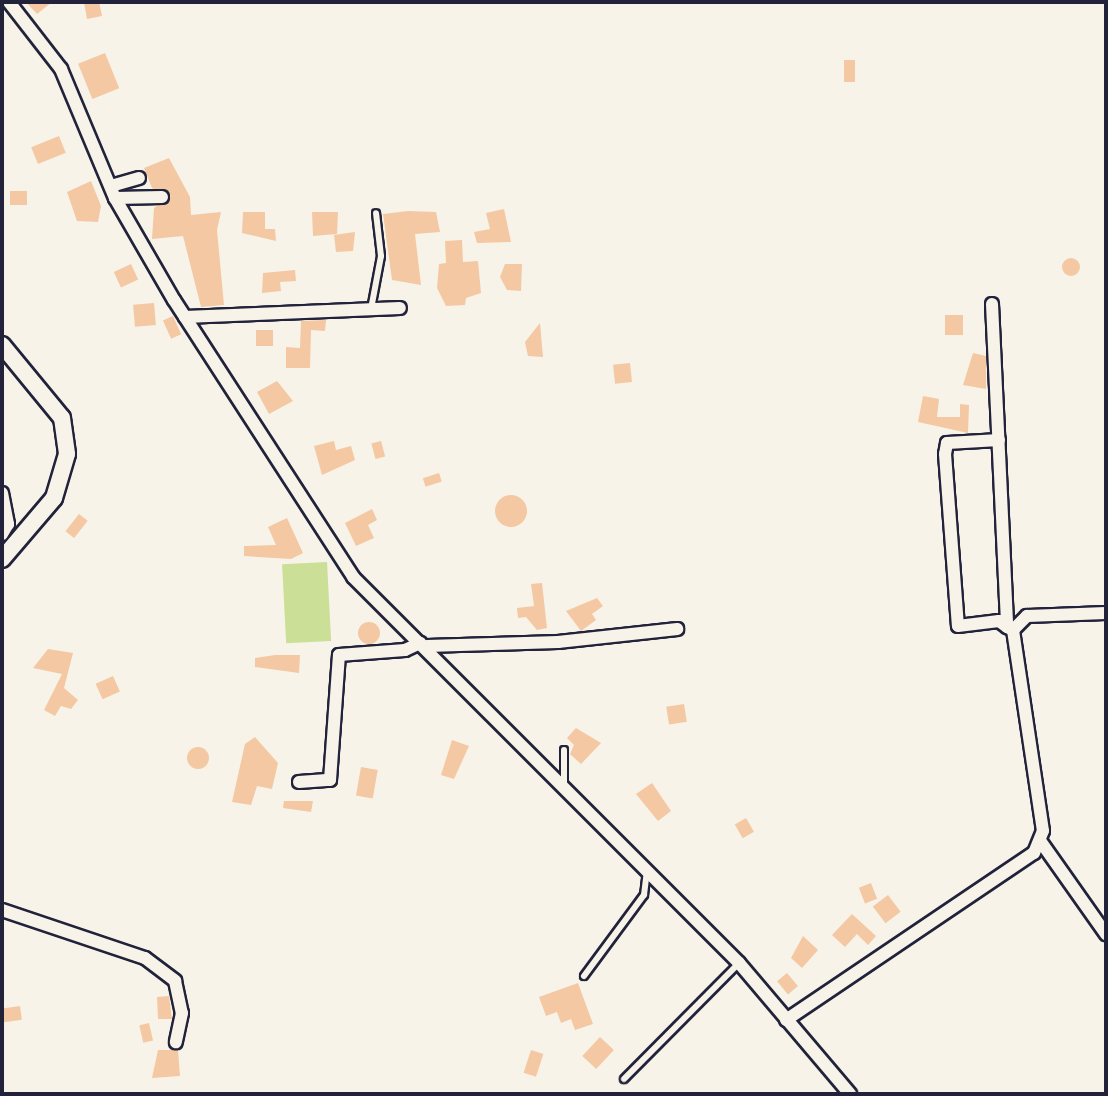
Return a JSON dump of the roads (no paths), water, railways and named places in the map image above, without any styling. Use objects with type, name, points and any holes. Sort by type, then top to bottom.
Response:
[{"type":"main road","points":[[2,345],[62,418],[67,454],[54,498],[2,559]]},
{"type":"street","points":[[9,2],[61,69],[115,198],[185,317],[353,577],[564,783],[647,872],[739,963],[850,1094]]},
{"type":"street","points":[[111,186],[139,178]]},
{"type":"street","points":[[115,198],[162,197]]},
{"type":"street","points":[[992,304],[1010,628],[1041,842],[1106,934]]},
{"type":"street","points":[[185,317],[400,308]]},
{"type":"street","points":[[999,440],[947,443],[945,454],[958,626],[999,621],[1010,628]]},
{"type":"street","points":[[2,493],[8,524],[2,534]]},
{"type":"street","points":[[1010,628],[1027,616],[1106,613]]},
{"type":"street","points":[[299,782],[330,780],[339,655],[405,650],[424,644],[558,642],[677,629]]},
{"type":"street","points":[[786,1020],[1023,863],[1041,842]]},
{"type":"street","points":[[2,910],[145,958],[175,981],[182,1013],[176,1042]]},
{"type":"lane","points":[[371,309],[381,256],[376,213]]},
{"type":"lane","points":[[564,750],[564,783]]},
{"type":"lane","points":[[584,976],[644,895],[647,872]]},
{"type":"lane","points":[[624,1079],[739,963]]}]
